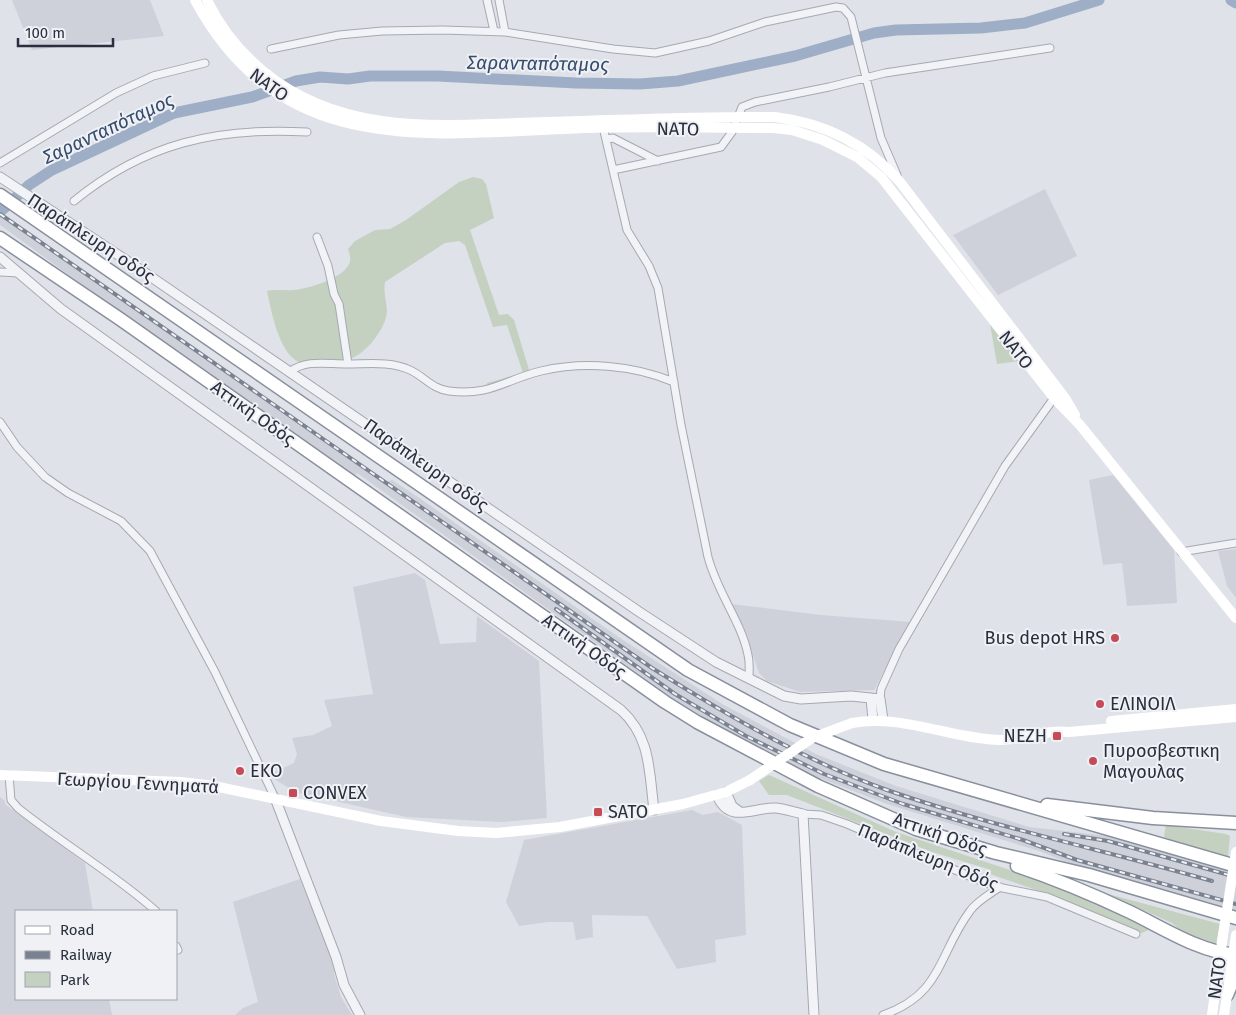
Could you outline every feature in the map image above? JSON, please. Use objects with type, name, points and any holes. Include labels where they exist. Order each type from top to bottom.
[{"type":"highway","name":"Αττική Οδός","points":[[0,195],[688,670],[790,725],[884,764],[1236,866]]},
{"type":"highway","name":"Αττική Οδός","points":[[0,238],[128,325],[657,697],[697,722],[818,786],[916,829],[996,853],[1089,875],[1236,918]]},
{"type":"highway","points":[[970,790],[1094,812],[1236,823]]},
{"type":"highway","points":[[1215,821],[1229,817],[1236,811]]},
{"type":"highway","points":[[996,853],[1011,864],[1104,900],[1195,944],[1230,955]]},
{"type":"highway","points":[[1227,995],[1236,973]]},
{"type":"main road","name":"ΝΑΤΟ","points":[[195,0],[219,38],[251,67],[278,82],[309,106],[362,128],[400,133],[432,134],[603,128],[774,128],[808,134],[839,147],[869,167],[891,189],[1054,398],[1080,425],[1236,618]]},
{"type":"main road","name":"ΝΑΤΟ","points":[[207,0],[251,67]]},
{"type":"main road","name":"ΝΑΤΟ","points":[[309,106],[362,118],[429,125],[738,117],[793,119],[828,130],[862,147],[900,182],[1065,398],[1080,425]]},
{"type":"main road","points":[[1056,731],[1069,726],[1236,709]]},
{"type":"main road","points":[[1056,731],[1070,732],[1236,717]]},
{"type":"main road","name":"Γεωργίου Γεννηματά","points":[[4,775],[181,782],[214,786],[275,798],[381,822],[424,828],[488,832],[560,827],[654,810],[721,794],[750,780],[812,738],[852,723],[878,720],[1001,740],[1056,731]]},
{"type":"main road","name":"ΝΑΤΟ","points":[[1224,1015],[1230,955],[1223,935],[1236,852]]},
{"type":"main road","name":"ΝΑΤΟ","points":[[1212,1015],[1236,936]]},
{"type":"street","points":[[487,0],[494,31]]},
{"type":"street","points":[[499,0],[505,32]]},
{"type":"street","points":[[271,48],[339,35],[382,31],[494,31],[612,49],[656,53],[709,41],[765,22],[836,7],[843,8],[851,17],[881,138],[900,182]]},
{"type":"street","points":[[613,170],[721,147],[734,128],[746,104],[865,79],[885,73],[1050,48]]},
{"type":"street","points":[[0,163],[116,93],[153,76],[205,63]]},
{"type":"street","points":[[603,128],[627,230],[655,277],[713,576],[744,643],[748,656],[749,679]]},
{"type":"street","points":[[74,201],[119,170],[184,141],[244,131],[307,132]]},
{"type":"street","points":[[607,139],[613,138],[658,161]]},
{"type":"street","name":"Παράπλευρη οδός","points":[[0,177],[141,270],[645,616],[716,662],[792,698],[820,699],[851,696],[880,699]]},
{"type":"street","points":[[317,237],[328,266],[334,294],[339,304],[348,364]]},
{"type":"street","points":[[0,257],[61,309],[621,710],[632,720],[643,739],[654,810]]},
{"type":"street","points":[[0,272],[19,274]]},
{"type":"street","points":[[289,372],[295,368],[315,362],[391,364],[411,370],[433,388],[448,391],[486,391],[540,372],[571,367],[629,369],[674,382]]},
{"type":"street","points":[[878,720],[882,689],[899,648],[1005,466],[1054,398]]},
{"type":"street","points":[[0,422],[17,447],[45,477],[68,493],[121,521],[150,551],[215,672],[275,798],[336,957],[344,985],[360,1015]]},
{"type":"street","points":[[1181,552],[1236,543]]},
{"type":"street","points":[[870,698],[878,720]]},
{"type":"street","points":[[4,775],[11,800],[18,808],[92,864],[116,878],[155,910]]},
{"type":"street","points":[[721,794],[740,812],[775,808],[803,814],[814,1015]]},
{"type":"street","name":"Παράπλευρη Οδός","points":[[803,814],[821,815],[847,824],[1000,887],[1047,897],[1136,934]]},
{"type":"street","points":[[884,1015],[906,1006],[932,982],[970,911],[1000,887]]},
{"type":"shaded area","points":[[12,0],[150,0],[164,36],[32,50]]},
{"type":"shaded area","points":[[1045,189],[1077,256],[998,295],[953,235]]},
{"type":"shaded area","points":[[0,212],[387,482],[392,480],[418,497],[620,638],[724,705],[816,754],[896,786],[1029,827],[1109,836],[1236,869],[1236,911],[1077,866],[1039,851],[887,804],[804,772],[721,728],[670,696],[357,473],[355,476],[73,278],[0,225]]},
{"type":"shaded area","points":[[1113,475],[1174,550],[1177,603],[1127,606],[1122,563],[1103,565],[1089,480]]},
{"type":"shaded area","points":[[1236,549],[1236,598],[1227,586],[1218,551]]},
{"type":"shaded area","points":[[415,573],[425,580],[440,644],[476,642],[477,616],[539,661],[547,818],[502,822],[406,817],[295,792],[268,775],[294,763],[297,754],[292,738],[313,735],[332,726],[324,700],[373,694],[353,587]]},
{"type":"shaded area","points":[[731,604],[821,615],[911,622],[874,690],[800,692],[767,681],[759,673],[743,626]]},
{"type":"shaded area","points":[[0,797],[6,805],[85,863],[93,910],[15,910],[15,1000],[109,1000],[112,1015],[0,1015]]},
{"type":"shaded area","points":[[692,810],[703,815],[718,812],[742,825],[746,935],[715,940],[716,962],[677,969],[647,916],[592,915],[593,937],[576,940],[573,922],[548,922],[519,926],[506,902],[524,840]]},
{"type":"shaded area","points":[[300,879],[335,966],[334,974],[341,997],[352,1015],[235,1015],[243,1008],[258,1002],[233,902]]},
{"type":"green space","points":[[473,177],[482,179],[486,184],[494,218],[470,230],[499,315],[508,314],[514,320],[530,373],[486,387],[487,383],[523,373],[507,325],[493,327],[465,245],[459,241],[445,243],[385,282],[386,319],[376,337],[360,353],[344,361],[303,363],[295,360],[288,353],[278,333],[267,291],[300,289],[317,285],[335,277],[348,267],[350,255],[348,249],[355,241],[375,230],[390,229],[406,220],[459,182]]},
{"type":"green space","points":[[990,324],[1019,361],[997,364]]},
{"type":"green space","points":[[769,775],[896,832],[1025,875],[1080,896],[1150,929],[1142,933],[1136,932],[1062,899],[990,874],[991,870],[932,852],[787,795],[769,795],[759,781]]},
{"type":"green space","points":[[1166,825],[1230,836],[1228,857],[1167,841],[1164,836]]},
{"type":"green space","points":[[1108,894],[1220,924],[1216,944],[1184,933],[1172,923]]},
{"type":"waterway","name":"Σαρανταπόταμος","points":[[0,212],[29,185],[52,170],[174,113],[252,97],[296,81],[320,77],[348,79],[370,76],[438,76],[576,83],[640,84],[678,81],[795,56],[874,33],[896,30],[981,28],[1025,23],[1099,0]]},
{"type":"waterway","name":"Σαρανταπόταμος","points":[[1231,0],[1236,3]]},
{"type":"railway","points":[[0,214],[652,668],[766,735],[825,765],[887,790],[1008,827],[1212,881]]},
{"type":"railway","points":[[556,609],[675,694],[746,736],[824,774],[903,804],[1023,840],[1077,860],[1236,904]]},
{"type":"railway","points":[[1064,834],[1108,841],[1236,877]]},
{"type":"place","name":"Bus depot HRS","points":[[1115,638]]},
{"type":"place","name":"ΕΛΙΝΟΙΛ","points":[[1100,704]]},
{"type":"place","name":"ΝΕΖΗ","points":[[1057,736]]},
{"type":"place","name":"Πυροσβεστικη Μαγουλας","points":[[1093,761]]},
{"type":"place","name":"EKO","points":[[240,771]]},
{"type":"place","name":"CONVEX","points":[[293,793]]},
{"type":"place","name":"SATO","points":[[598,812]]}]
